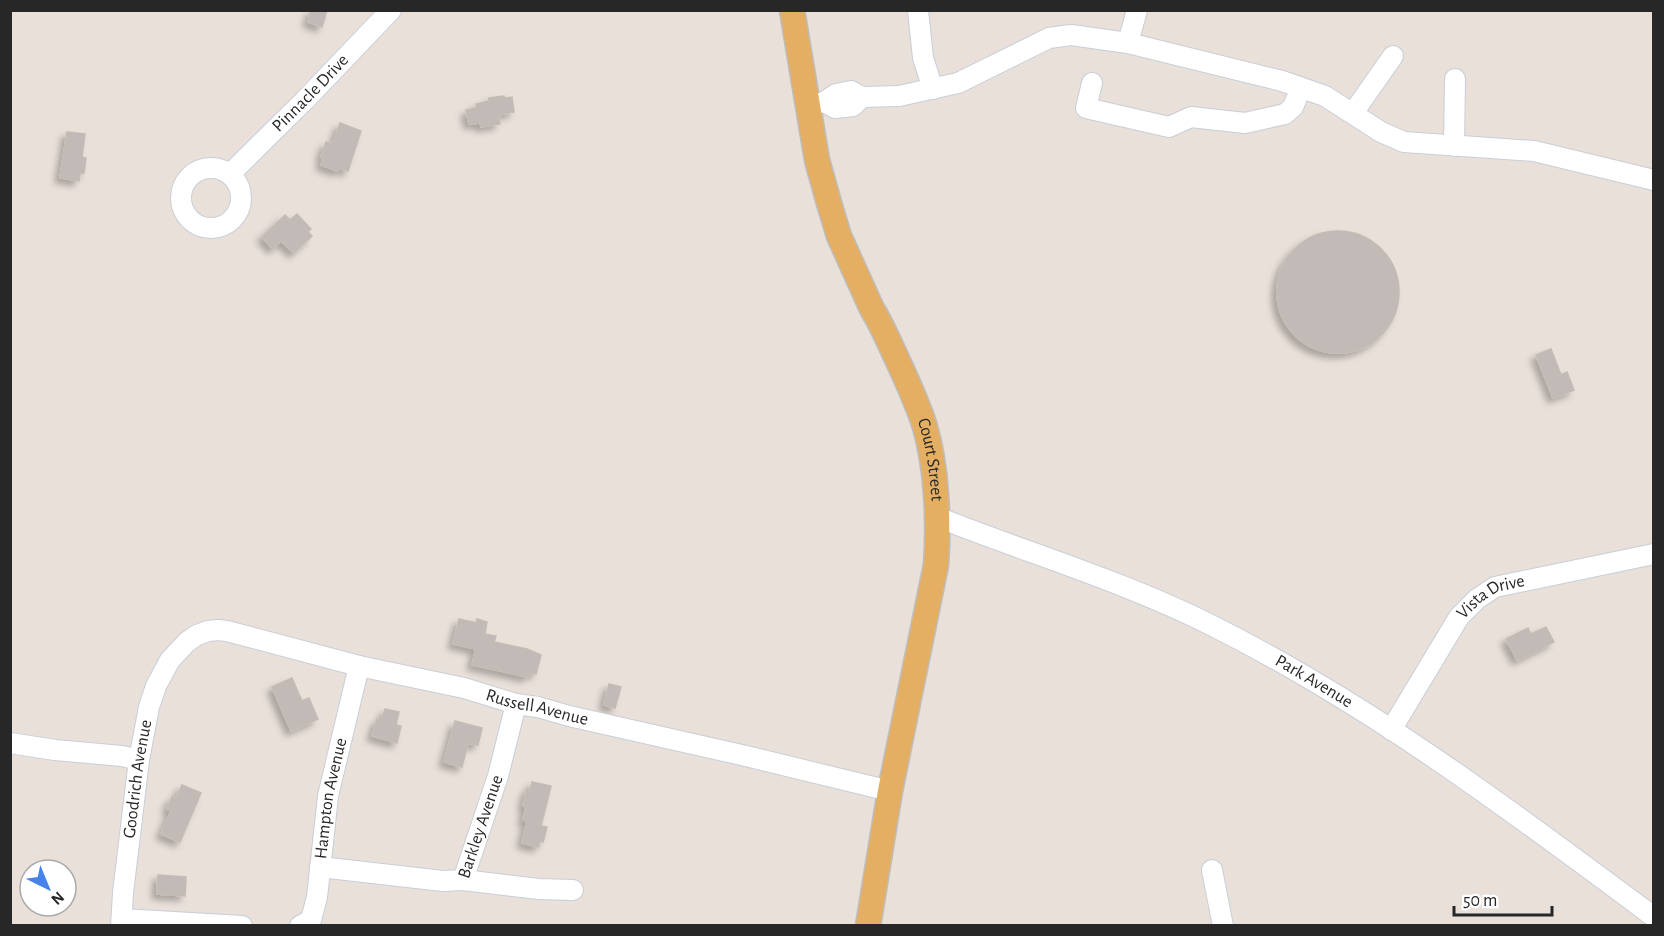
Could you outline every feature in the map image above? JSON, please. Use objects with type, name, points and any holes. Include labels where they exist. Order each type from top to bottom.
[{"type":"main road","name":"Court Street","points":[[792,10],[816,103],[817,160],[839,236],[909,385],[925,427],[934,479],[937,517],[936,565],[890,791],[868,926]]},
{"type":"street","name":"Pinnacle Drive","points":[[230,174],[391,10]]},
{"type":"street","points":[[918,10],[923,58],[933,89]]},
{"type":"street","points":[[1128,43],[1137,10]]},
{"type":"street","points":[[816,103],[836,94],[851,91],[862,98],[899,96],[958,83],[1048,38],[1071,34],[1128,43],[1282,81],[1325,96],[1381,132],[1404,142],[1534,151],[1653,180]]},
{"type":"street","points":[[1353,113],[1393,56]]},
{"type":"street","points":[[1454,146],[1455,79]]},
{"type":"street","points":[[1092,83],[1086,108],[1169,127],[1191,117],[1245,123],[1285,114],[1293,107],[1301,88]]},
{"type":"street","name":"Park Avenue","points":[[937,517],[1145,594],[1211,625],[1336,694],[1485,793],[1653,917]]},
{"type":"street","name":"Vista Drive","points":[[1391,730],[1459,617],[1477,598],[1495,587],[1653,555]]},
{"type":"street","name":"Russell Avenue","points":[[187,642],[197,635],[218,630],[359,666],[464,688],[516,704],[538,707],[890,791]]},
{"type":"street","name":"Goodrich Avenue","points":[[122,922],[123,893],[139,760],[149,707],[156,686],[170,660],[187,642]]},
{"type":"street","name":"Hampton Avenue","points":[[300,926],[311,920],[318,897],[327,796],[359,666]]},
{"type":"street","name":"Barkley Avenue","points":[[320,867],[442,880],[463,880],[498,776],[516,704]]},
{"type":"street","points":[[10,743],[139,760]]},
{"type":"street","points":[[1212,870],[1222,926]]},
{"type":"street","points":[[463,880],[539,889],[573,890]]},
{"type":"street","points":[[122,922],[243,926]]},
{"type":"building","points":[[311,10],[327,10],[322,27],[308,22]]},
{"type":"building","points":[[504,96],[505,98],[512,97],[514,112],[498,115],[500,124],[481,127],[480,123],[469,124],[466,110],[477,108],[476,104],[489,101],[489,98]]},
{"type":"building","points":[[340,123],[361,131],[348,171],[339,168],[338,171],[321,165],[326,142],[333,144]]},
{"type":"building","points":[[67,132],[85,134],[82,157],[86,158],[84,173],[80,173],[79,181],[60,178]]},
{"type":"building","points":[[297,214],[311,229],[308,232],[312,236],[294,253],[281,241],[273,249],[262,237],[285,215],[290,220]]},
{"type":"building","points":[[1338,231],[1361,236],[1372,241],[1381,249],[1389,258],[1394,269],[1399,292],[1394,315],[1389,326],[1381,335],[1372,343],[1361,348],[1338,353],[1315,348],[1304,343],[1295,335],[1287,326],[1282,315],[1277,292],[1282,269],[1287,258],[1295,249],[1304,241],[1315,236]]},
{"type":"building","points":[[1551,349],[1561,375],[1567,372],[1574,390],[1553,398],[1536,355]]},
{"type":"building","points":[[459,619],[476,623],[477,619],[487,622],[485,634],[496,636],[494,642],[527,649],[541,655],[536,674],[529,672],[528,677],[472,665],[476,649],[453,644]]},
{"type":"building","points":[[1546,627],[1554,642],[1517,660],[1506,639],[1528,628],[1531,634]]},
{"type":"building","points":[[292,678],[302,701],[309,698],[318,719],[291,731],[272,687]]},
{"type":"building","points":[[609,684],[621,687],[615,708],[604,705]]},
{"type":"building","points":[[385,709],[399,712],[396,725],[401,726],[397,743],[372,736],[377,719],[381,721]]},
{"type":"building","points":[[455,721],[482,728],[478,745],[468,743],[462,767],[444,762]]},
{"type":"building","points":[[532,782],[551,786],[541,826],[547,827],[543,842],[540,841],[538,847],[522,843],[527,821],[523,820],[526,807],[523,806],[527,789],[530,790]]},
{"type":"building","points":[[182,785],[201,793],[180,842],[161,834],[171,811],[167,809],[172,797],[176,798]]},
{"type":"building","points":[[158,875],[186,877],[185,896],[157,894]]}]
